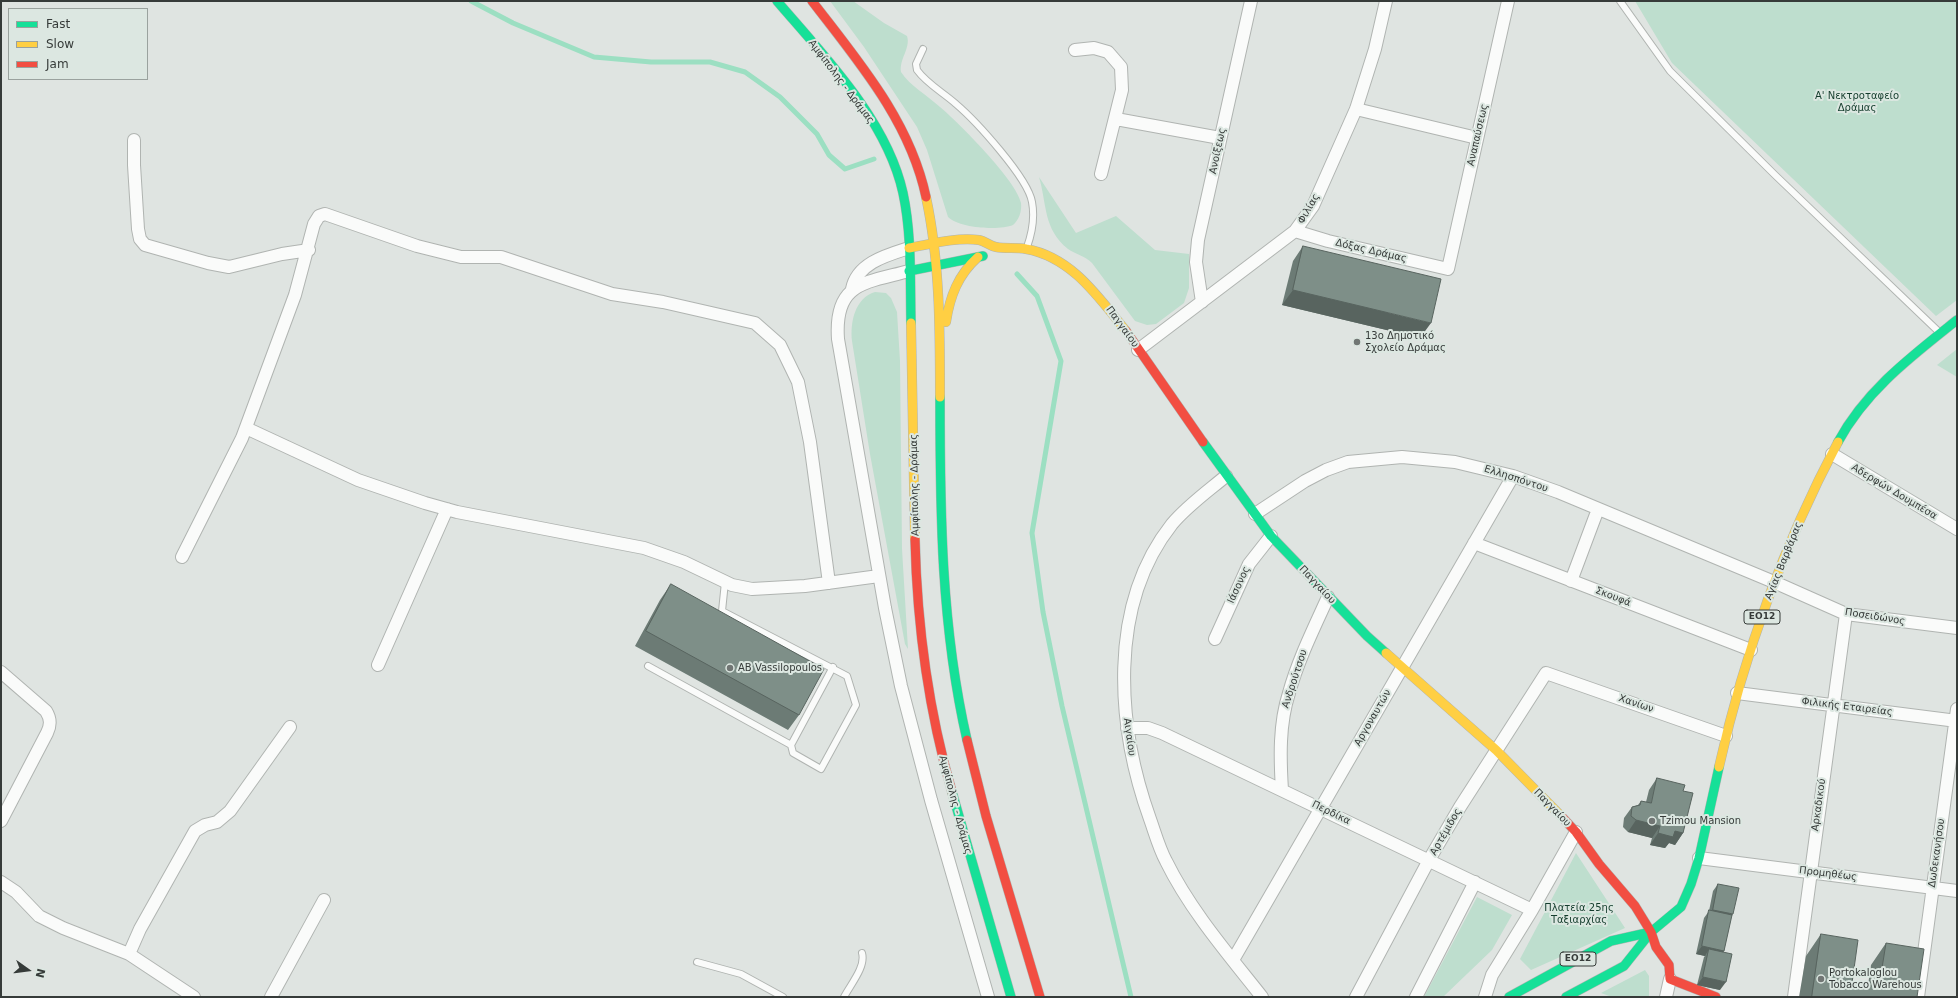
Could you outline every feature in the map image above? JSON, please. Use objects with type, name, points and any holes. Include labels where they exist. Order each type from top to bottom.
[{"type":"main road","name":"Αμφίπολης - Δράμας","points":[[777,1],[863,108],[884,142],[905,202],[909,248],[913,368],[916,586],[924,664],[932,716],[941,753],[1010,997]]},
{"type":"main road","points":[[812,1],[869,79],[904,133],[916,162],[927,200],[936,265],[944,575],[948,632],[969,751],[1040,997]]},
{"type":"main road","points":[[909,248],[934,243],[976,239],[984,241],[995,247],[989,252],[978,257],[909,271]]},
{"type":"main road","name":"Παγγαίου","points":[[995,247],[1027,249],[1054,259],[1079,276],[1095,291],[1226,476],[1271,536],[1328,597],[1403,667],[1496,750],[1576,832],[1599,864],[1635,906],[1651,932]]},
{"type":"main road","points":[[940,426],[948,310],[957,282],[965,269],[978,257]]},
{"type":"main road","name":"ΕΟ12","points":[[1940,333],[1957,320]]},
{"type":"main road","name":"Αγίας Βαρβάρας","points":[[1651,932],[1681,907],[1691,884],[1699,858],[1726,736],[1751,650],[1774,582],[1813,490],[1845,429],[1865,401],[1887,377],[1940,333]]},
{"type":"main road","points":[[1651,932],[1656,947],[1668,965],[1670,979],[1716,997]]},
{"type":"main road","name":"ΕΟ12","points":[[1509,997],[1610,941],[1651,932]]},
{"type":"main road","name":"ΕΟ12","points":[[1566,997],[1624,966],[1651,932]]},
{"type":"street","name":"Ανοίξεως","points":[[1202,302],[1196,252],[1251,1]]},
{"type":"street","name":"Φιλίας","points":[[1138,350],[1295,231],[1313,206],[1356,109],[1375,50],[1386,1]]},
{"type":"street","name":"Αναπαύσεως","points":[[1448,269],[1508,1]]},
{"type":"street","points":[[1075,50],[1094,48],[1108,52],[1121,67],[1122,90],[1116,119],[1101,174]]},
{"type":"street","points":[[1356,109],[1477,138]]},
{"type":"street","points":[[1116,119],[1220,138]]},
{"type":"street","points":[[134,140],[134,165],[138,221],[140,239],[144,245],[208,264],[229,267],[282,254],[308,250]]},
{"type":"street","points":[[182,557],[246,428],[295,295],[314,224],[319,216],[325,214],[417,246],[461,257],[501,257],[612,294],[663,302],[755,324],[780,345],[798,382],[810,442],[829,584]]},
{"type":"street","name":"Δόξας Δράμας","points":[[1295,231],[1328,241],[1448,269]]},
{"type":"street","points":[[909,248],[882,257],[862,269],[855,278],[852,289],[839,311],[838,339],[879,576],[892,642],[916,745],[988,997]]},
{"type":"street","points":[[852,289],[862,284],[909,271]]},
{"type":"street","points":[[246,428],[358,480],[447,510],[644,548],[674,558],[740,588],[756,590],[829,584],[879,576]]},
{"type":"street","name":"Αδερφών Δουμπέσα","points":[[1832,454],[1957,529]]},
{"type":"street","name":"Ελλησπόντου","points":[[1255,514],[1314,476],[1337,466],[1362,460],[1402,457],[1430,459],[1470,465],[1513,476],[1598,509],[1774,582]]},
{"type":"street","name":"Αιγαίου","points":[[1226,476],[1190,506],[1172,525],[1143,574],[1132,610],[1126,650],[1125,696],[1128,728],[1136,776],[1161,851],[1183,889],[1233,960],[1262,997]]},
{"type":"street","name":"Αργοναυτών","points":[[1233,960],[1513,476]]},
{"type":"street","points":[[1571,581],[1598,509]]},
{"type":"street","points":[[378,665],[447,510]]},
{"type":"street","name":"Ιάσονος","points":[[1215,639],[1249,564],[1271,536]]},
{"type":"street","name":"Σκουφά","points":[[1474,543],[1751,650]]},
{"type":"street","name":"Ποσειδώνος","points":[[1774,582],[1846,614],[1957,628]]},
{"type":"street","name":"Ανδρούτσου","points":[[1282,790],[1280,767],[1282,730],[1288,694],[1310,635],[1328,597]]},
{"type":"street","name":"Αρκαδικού","points":[[1794,997],[1809,872],[1846,614]]},
{"type":"street","points":[[1,672],[46,711],[50,718],[50,727],[1,821]]},
{"type":"street","name":"Αρτέμιδος","points":[[1358,996],[1429,860],[1496,750],[1546,673]]},
{"type":"street","name":"Χανίων","points":[[1546,673],[1726,736]]},
{"type":"street","name":"Φιλικής Εταιρείας","points":[[1738,693],[1833,705],[1956,717]]},
{"type":"street","name":"Δωδεκανήσου","points":[[1918,997],[1956,717]]},
{"type":"street","points":[[129,954],[140,929],[195,830],[205,825],[217,822],[230,811],[290,727]]},
{"type":"street","name":"Περδίκα","points":[[1128,728],[1148,728],[1162,733],[1532,910]]},
{"type":"street","points":[[1485,997],[1492,975],[1532,910],[1576,832]]},
{"type":"street","name":"Προμηθέως","points":[[1699,858],[1957,891]]},
{"type":"street","points":[[1,882],[16,892],[39,916],[69,931],[129,954],[194,997]]},
{"type":"street","points":[[1416,997],[1476,882]]},
{"type":"street","points":[[271,997],[324,900]]},
{"type":"street","points":[[1666,997],[1670,979]]},
{"type":"lane","points":[[1620,1],[1670,71],[1775,175],[1940,333]]},
{"type":"lane","points":[[923,49],[916,64],[917,70],[983,130],[1026,186],[1032,203],[1033,216],[1031,236],[1027,249]]},
{"type":"lane","points":[[725,582],[722,611],[833,667],[847,676],[856,705],[821,769],[793,753],[791,745],[833,667]]},
{"type":"lane","points":[[648,666],[791,745]]},
{"type":"lane","points":[[844,997],[862,965],[864,958],[862,953]]},
{"type":"lane","points":[[697,962],[741,974],[783,997]]},
{"type":"green space","points":[[830,1],[853,1],[884,23],[907,36],[908,40],[901,72],[914,86],[960,125],[986,152],[1009,181],[1017,193],[1021,203],[1020,215],[1013,225],[998,228],[970,226],[953,221],[948,217],[927,150],[917,127],[864,47]]},
{"type":"green space","name":"Α' Νεκτροταφείο Δράμας","points":[[1635,1],[1957,1],[1957,300],[1936,316],[1672,63]]},
{"type":"green space","points":[[1039,177],[1076,233],[1116,216],[1155,250],[1189,254],[1189,288],[1184,303],[1156,324],[1147,325],[1135,321],[1092,263],[1068,249],[1054,233],[1047,216]]},
{"type":"green space","points":[[875,292],[886,293],[891,298],[897,312],[900,361],[902,549],[908,649],[905,644],[870,454],[852,341],[853,319],[858,305],[868,295]]},
{"type":"green space","points":[[1957,349],[1957,377],[1937,365]]},
{"type":"green space","name":"Πλατεία 25ης Ταξιαρχίας","points":[[1576,853],[1625,928],[1531,970],[1520,959]]},
{"type":"green space","points":[[1477,897],[1512,915],[1492,950],[1443,997],[1424,997]]},
{"type":"green space","points":[[1645,970],[1649,976],[1649,997],[1612,997],[1601,993]]},
{"type":"building","points":[[1303,246],[1441,279],[1431,323],[1293,290]]},
{"type":"building","name":"AB Vassilopoulos","points":[[671,584],[824,669],[799,715],[646,631]]},
{"type":"building","name":"Tzimou Mansion","points":[[1657,778],[1685,785],[1683,791],[1693,793],[1683,833],[1675,831],[1673,837],[1658,833],[1660,826],[1636,820],[1631,816],[1632,807],[1640,805],[1641,801],[1651,803]]},
{"type":"building","points":[[1718,884],[1739,888],[1733,914],[1713,910]]},
{"type":"building","points":[[1709,910],[1732,915],[1724,951],[1702,946]]},
{"type":"building","points":[[1821,934],[1858,940],[1852,983],[1879,987],[1886,943],[1924,949],[1917,997],[1812,997]]},
{"type":"building","points":[[1709,949],[1732,954],[1726,982],[1703,977]]},
{"type":"waterway","points":[[471,1],[513,23],[594,57],[651,62],[710,62],[745,72],[780,97],[817,134],[829,155],[845,169],[874,159]]},
{"type":"waterway","points":[[1017,274],[1037,296],[1061,361],[1032,533],[1043,612],[1062,706],[1131,997]]},
{"type":"traffic: fast","points":[[777,1],[852,90],[883,140],[895,166],[903,193],[908,225],[911,323]]},
{"type":"traffic: fast","points":[[909,271],[983,256]]},
{"type":"traffic: fast","points":[[1838,442],[1849,423],[1876,390],[1923,347],[1957,320]]},
{"type":"traffic: fast","points":[[940,397],[942,526],[947,612],[958,698],[967,740]]},
{"type":"traffic: fast","points":[[1203,442],[1271,536],[1367,636],[1386,653]]},
{"type":"traffic: fast","points":[[1566,997],[1624,966],[1651,932],[1681,907],[1691,884],[1699,858],[1719,767]]},
{"type":"traffic: fast","points":[[952,792],[1011,997]]},
{"type":"traffic: fast","points":[[1509,997],[1611,941],[1651,932]]},
{"type":"traffic: slow","points":[[926,197],[931,222],[937,271],[940,397]]},
{"type":"traffic: slow","points":[[909,248],[944,241],[970,239],[981,241],[996,247],[1022,248],[1042,253],[1071,270],[1083,281],[1095,293],[1126,331]]},
{"type":"traffic: slow","points":[[946,322],[950,303],[956,286],[965,271],[978,257]]},
{"type":"traffic: slow","points":[[911,323],[915,539]]},
{"type":"traffic: slow","points":[[1719,767],[1729,725],[1753,641],[1768,600],[1800,520],[1838,442]]},
{"type":"traffic: slow","points":[[1386,653],[1496,750],[1561,816]]},
{"type":"traffic: jam","points":[[812,1],[864,69],[895,117],[908,143],[918,169],[926,197]]},
{"type":"traffic: jam","points":[[1126,331],[1203,442]]},
{"type":"traffic: jam","points":[[915,539],[918,603],[925,667],[936,730],[952,792]]},
{"type":"traffic: jam","points":[[967,740],[986,816],[1040,997]]},
{"type":"traffic: jam","points":[[1561,816],[1576,832],[1599,864],[1635,906],[1651,932],[1656,947],[1669,965],[1670,979],[1716,997]]},
{"type":"place","name":"13ο Δημοτικό Σχολείο Δράμας","points":[[1357,342]]},
{"type":"place","name":"AB Vassilopoulos","points":[[730,668]]},
{"type":"place","name":"Tzimou Mansion","points":[[1652,821]]},
{"type":"place","name":"Portokaloglou Tobacco Warehous","points":[[1821,979]]}]
